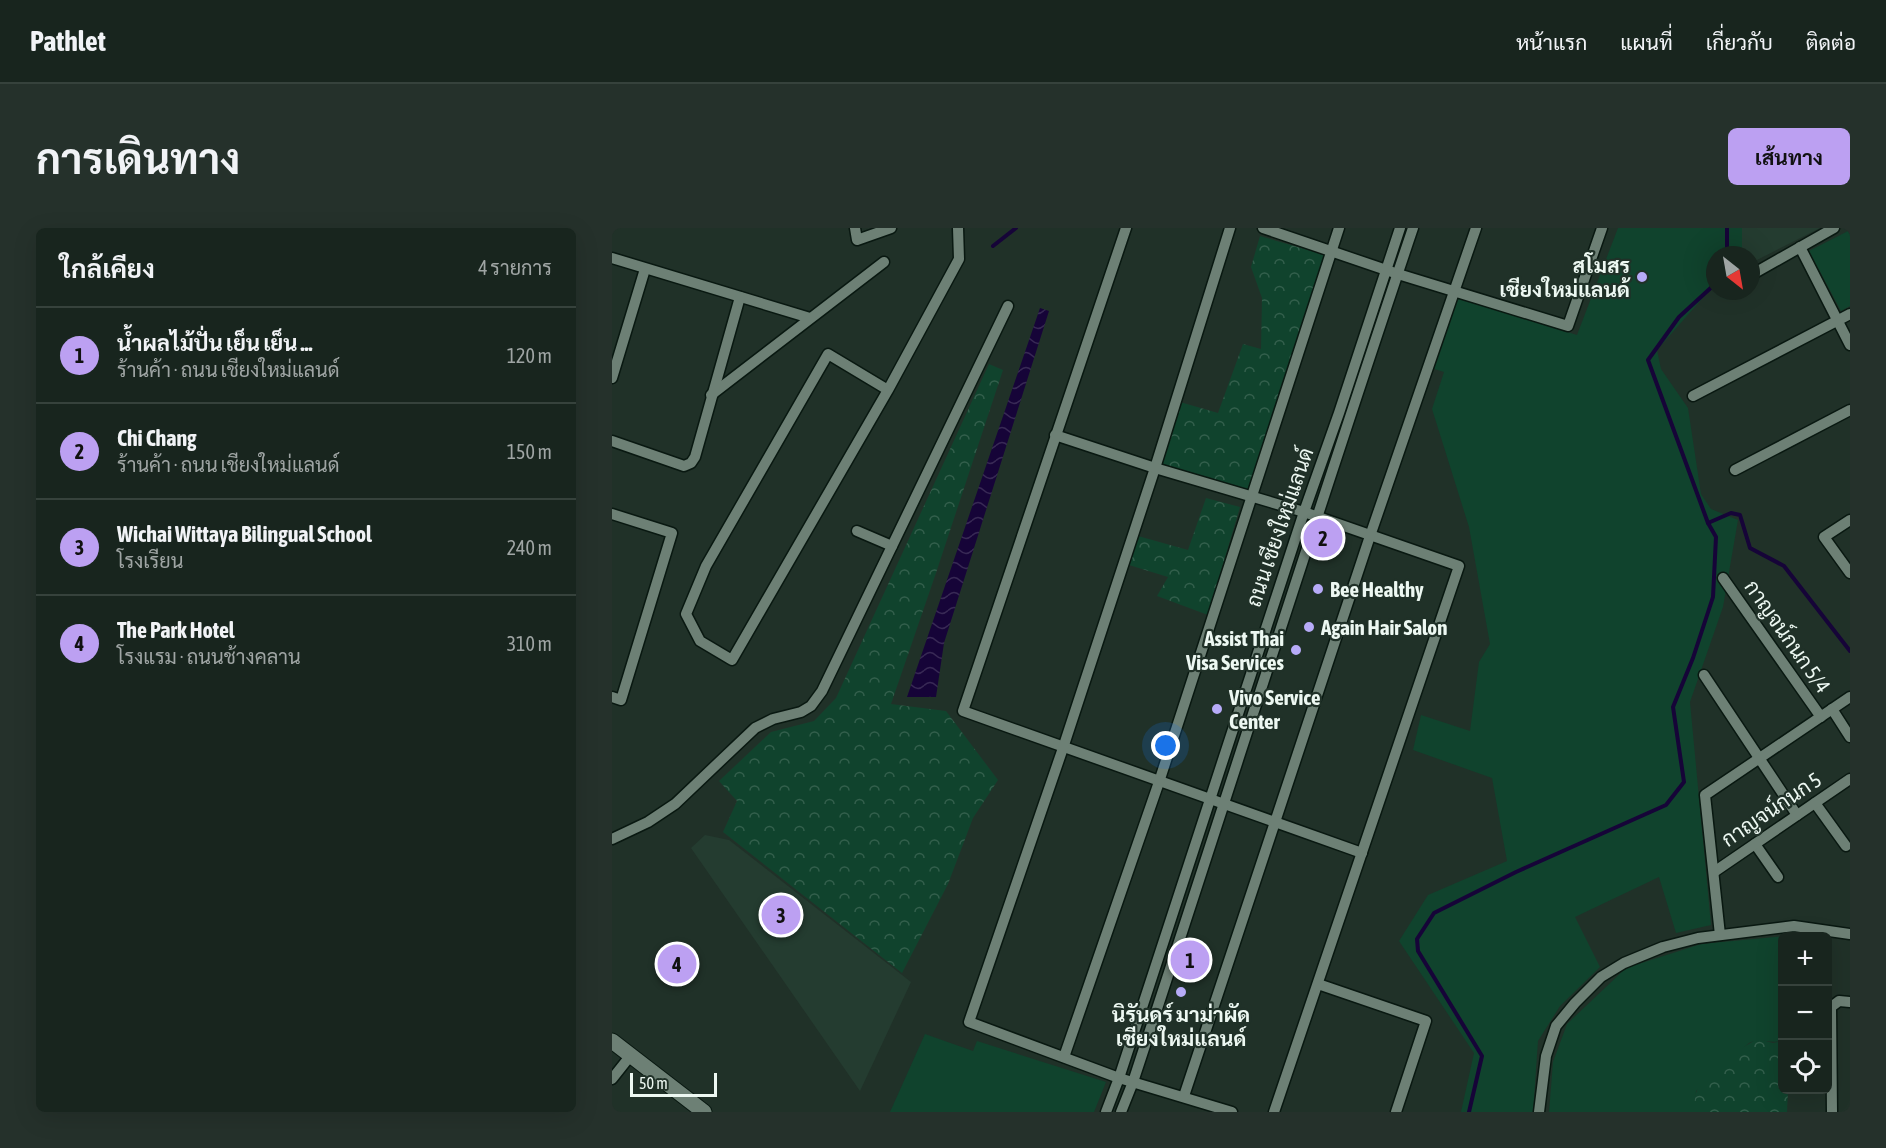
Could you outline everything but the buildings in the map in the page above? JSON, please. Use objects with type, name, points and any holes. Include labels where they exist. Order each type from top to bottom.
[{"type":"street","points":[[856,234],[891,228]]},
{"type":"street","points":[[888,390],[828,354],[706,566],[686,614],[700,640],[732,660],[888,390],[959,259],[958,228]]},
{"type":"street","points":[[1126,228],[963,711],[1362,853]]},
{"type":"street","points":[[1230,228],[1155,468],[1063,748],[969,1022],[1119,1078],[1232,1112]]},
{"type":"street","points":[[1263,228],[1398,274],[1568,326],[1602,228]]},
{"type":"street","points":[[1064,1057],[1159,782],[1340,228]]},
{"type":"street","name":"ถนน เชียงใหม่แลนด์","points":[[1106,1112],[1400,228]]},
{"type":"street","name":"ถนน เชียงใหม่แลนด์","points":[[1121,1112],[1225,805],[1413,228]]},
{"type":"street","points":[[1184,1096],[1370,536],[1476,228]]},
{"type":"street","points":[[1760,270],[1834,228]]},
{"type":"street","points":[[1800,247],[1850,345]]},
{"type":"street","points":[[612,258],[810,318]]},
{"type":"street","points":[[711,395],[884,261]]},
{"type":"street","points":[[612,378],[645,269]]},
{"type":"street","points":[[612,441],[684,466],[691,463],[695,457],[740,297]]},
{"type":"street","points":[[612,838],[648,822],[675,804],[762,723],[801,712],[811,706],[822,691],[1008,306]]},
{"type":"street","points":[[1693,396],[1850,314]]},
{"type":"street","points":[[1735,470],[1850,410]]},
{"type":"street","points":[[1055,435],[1155,468],[1304,512],[1459,566],[1274,1112]]},
{"type":"street","points":[[612,514],[672,533],[621,700],[612,697]]},
{"type":"street","points":[[1850,520],[1824,537],[1850,573]]},
{"type":"street","points":[[857,531],[892,546]]},
{"type":"street","name":"กาญจน์กนก 5/4","points":[[1723,578],[1821,717]]},
{"type":"street","points":[[1704,675],[1797,815]]},
{"type":"street","points":[[1720,935],[1705,795],[1850,697]]},
{"type":"street","points":[[1832,709],[1850,737]]},
{"type":"street","name":"กาญจน์กนก 5","points":[[1714,872],[1850,779]]},
{"type":"street","points":[[1815,803],[1846,846]]},
{"type":"street","points":[[1755,844],[1778,877]]},
{"type":"street","points":[[1539,1112],[1546,1056],[1556,1026],[1594,984],[1624,963],[1663,947],[1720,935],[1794,926],[1850,934]]},
{"type":"street","points":[[1318,984],[1426,1021],[1396,1112]]},
{"type":"street","points":[[1832,1112],[1831,1007],[1839,1001],[1850,1002]]},
{"type":"street","points":[[612,1041],[700,1111]]},
{"type":"street","points":[[612,1079],[631,1055]]},
{"type":"shaded area","points":[[1742,228],[1820,228],[1760,258],[1760,246],[1742,246]]},
{"type":"shaded area","points":[[705,835],[729,840],[911,982],[860,1091],[691,848]]},
{"type":"green space","points":[[1618,228],[1742,228],[1742,246],[1706,246],[1706,294],[1657,350],[1661,369],[1688,408],[1701,494],[1711,509],[1738,520],[1723,607],[1690,702],[1711,925],[1676,933],[1659,877],[1575,917],[1600,967],[1560,1006],[1538,1041],[1533,1112],[1461,1112],[1474,1053],[1399,941],[1428,895],[1507,861],[1492,778],[1413,750],[1421,715],[1470,731],[1479,662],[1490,644],[1469,527],[1432,409],[1444,372],[1431,368],[1455,297],[1577,335]]},
{"type":"green space","points":[[1850,230],[1850,306],[1841,311],[1809,251]]},
{"type":"green space","points":[[1260,236],[1325,255],[1249,491],[1161,466],[1180,402],[1218,413],[1243,344],[1261,349],[1262,298],[1251,267]]},
{"type":"green space","points":[[989,364],[1003,370],[891,704],[946,711],[998,780],[973,818],[948,884],[902,973],[723,832],[737,801],[719,781],[771,732],[814,721],[836,698]]},
{"type":"green space","points":[[1206,498],[1240,507],[1208,615],[1157,596],[1168,577],[1129,565],[1138,536],[1188,550]]},
{"type":"green space","points":[[1778,936],[1778,1041],[1749,1043],[1696,1091],[1695,1112],[1549,1112],[1553,1062],[1567,1024],[1626,968],[1701,944]]},
{"type":"green space","points":[[925,1034],[973,1051],[977,1041],[1106,1082],[1094,1112],[890,1112]]},
{"type":"green space","points":[[1758,1039],[1773,1043],[1778,1042],[1778,1094],[1788,1094],[1787,1112],[1695,1112],[1696,1093],[1699,1086],[1733,1055]]},
{"type":"water","points":[[1040,308],[1049,311],[944,643],[936,697],[907,697]]},
{"type":"waterway","points":[[993,246],[1016,228]]},
{"type":"waterway","points":[[1727,228],[1727,246]]},
{"type":"waterway","points":[[1469,1112],[1482,1056],[1418,951],[1417,939],[1434,913],[1516,872],[1666,805],[1684,782],[1673,707],[1693,658],[1713,597],[1716,537],[1708,523],[1648,360],[1679,317],[1706,292]]},
{"type":"waterway","points":[[1708,523],[1731,513],[1740,515],[1750,548],[1784,566],[1850,651]]},
{"type":"place","name":"สโมสร เชียงใหม่แลนด้","points":[[1642,277]]},
{"type":"place","name":"Chi Chang","points":[[1323,538]]},
{"type":"place","name":"Bee Healthy","points":[[1318,589]]},
{"type":"place","name":"Again Hair Salon","points":[[1309,627]]},
{"type":"place","name":"Assist Thai Visa Services","points":[[1296,650]]},
{"type":"place","name":"Vivo Service Center","points":[[1217,709]]},
{"type":"place","name":"Wichai Wittaya Bilingual School","points":[[781,915]]},
{"type":"place","name":"น้ำผลไม้ปั่น เย็น เย็น ...","points":[[1190,960]]},
{"type":"place","name":"The Park Hotel","points":[[677,964]]},
{"type":"place","name":"นิรันดร์ มาม่าผัด เชียงใหม่แลนด์","points":[[1181,992]]}]
